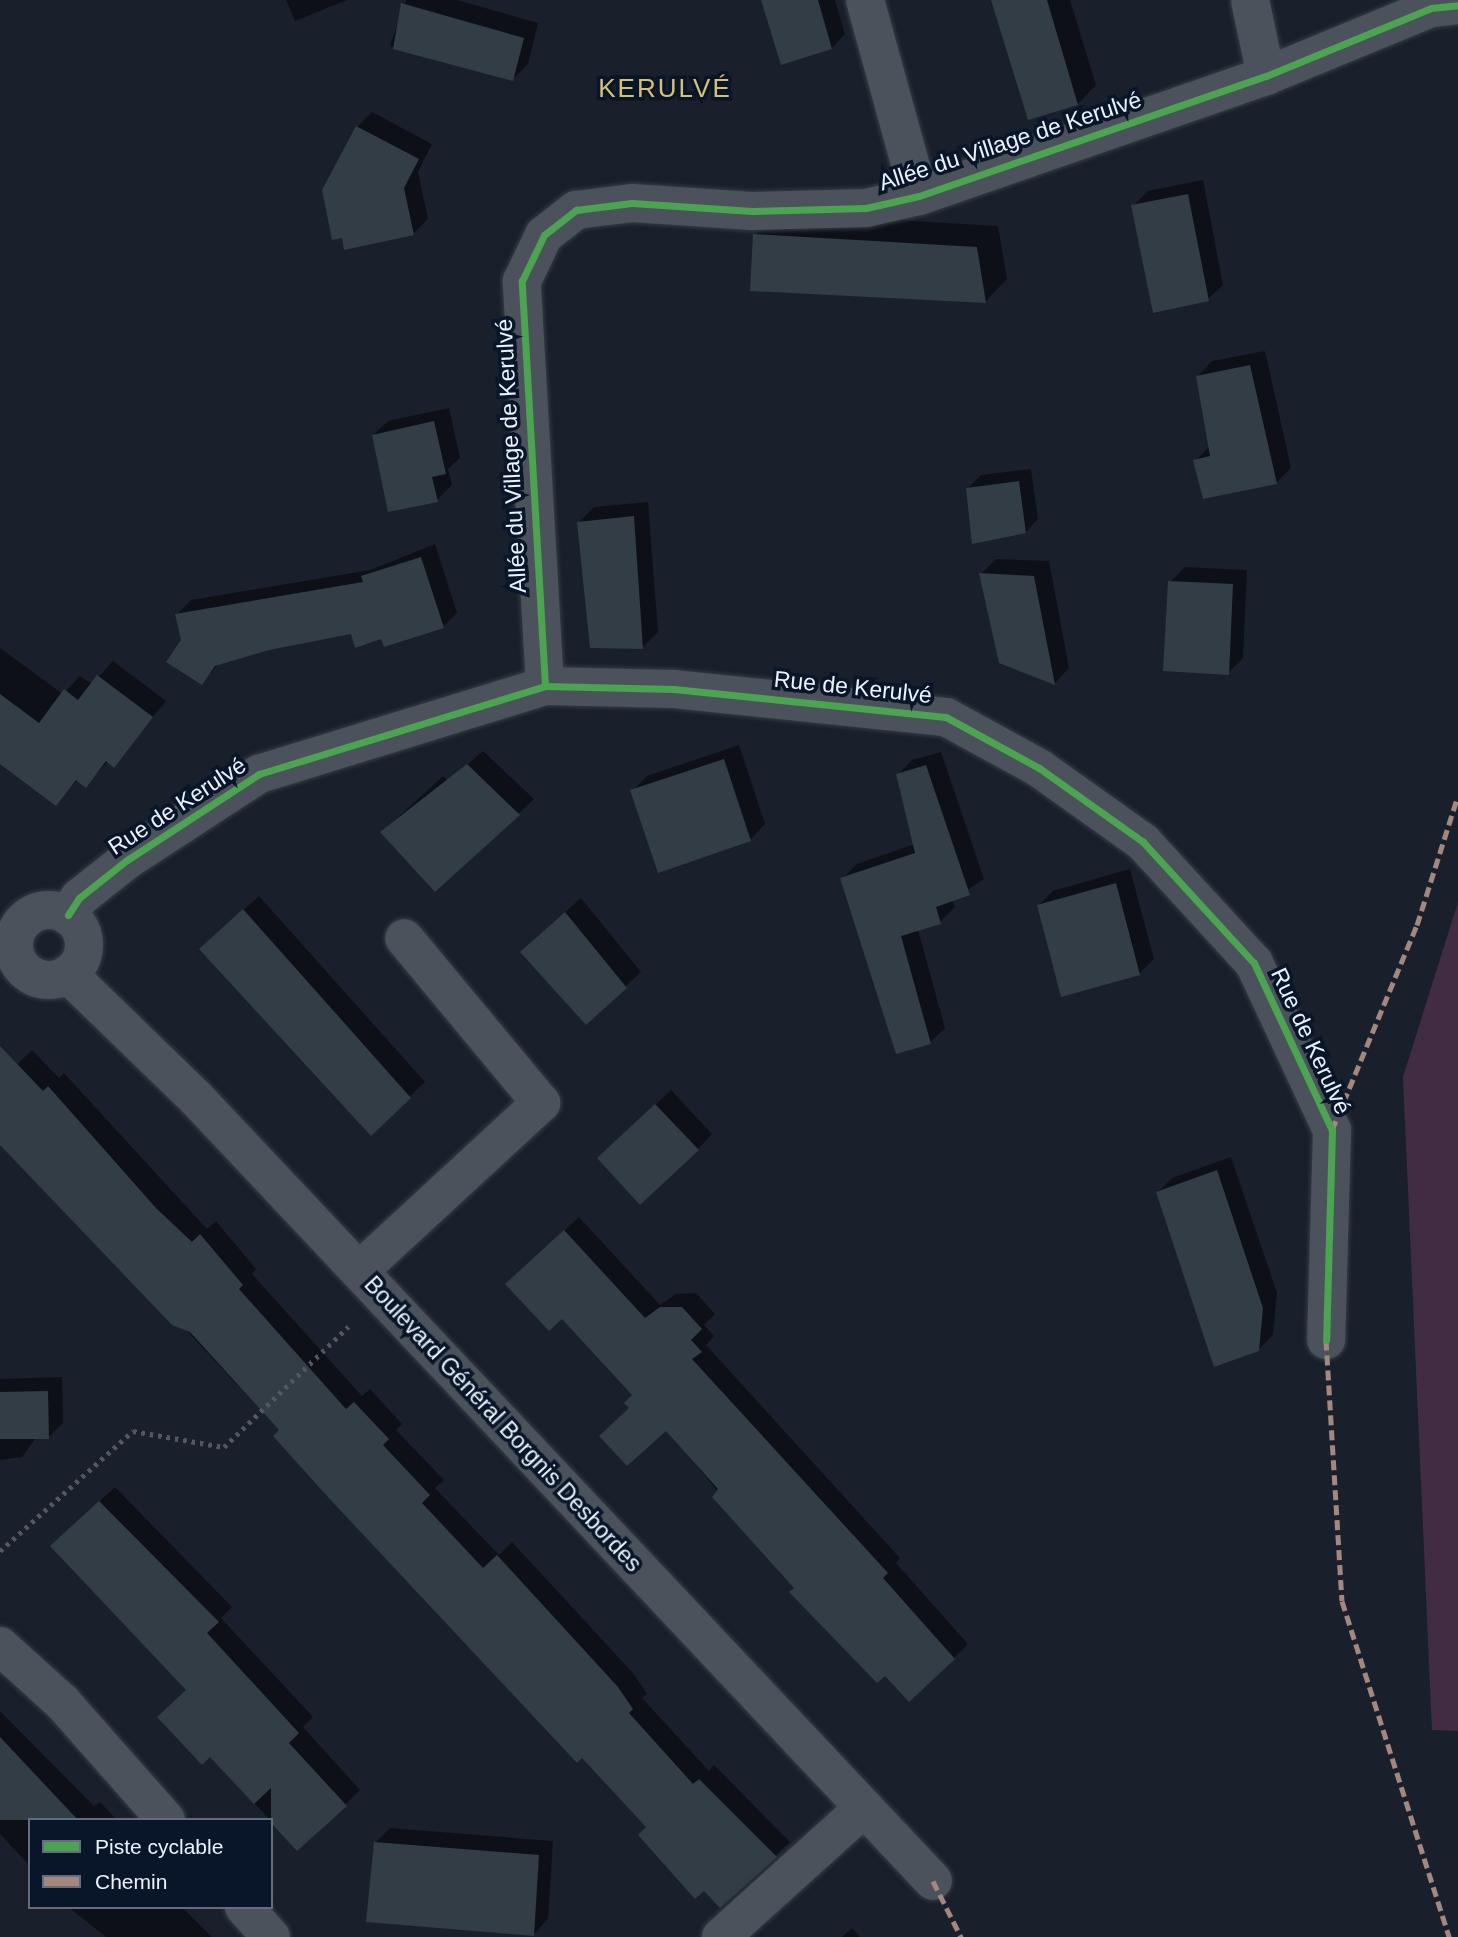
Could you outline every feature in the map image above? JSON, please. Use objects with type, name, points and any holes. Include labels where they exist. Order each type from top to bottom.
[{"type":"street","name":"Allée du Village de Kerulvé","points":[[865,0],[919,195]]},
{"type":"street","points":[[1250,0],[1266,76]]},
{"type":"street","name":"Allée du Village de Kerulvé","points":[[545,686],[521,335],[523,281],[544,235],[576,210],[632,203],[866,208],[919,195],[1266,76],[1439,4]]},
{"type":"street","name":"Rue de Kerulvé","points":[[35,976],[20,965],[14,944],[20,925],[35,912],[79,898],[127,860],[259,774],[545,686],[674,689],[946,717],[1039,768],[1143,842],[1255,964],[1332,1130],[1326,1340]]},
{"type":"street","points":[[35,912],[84,945],[35,976]]},
{"type":"street","points":[[370,1283],[541,1102],[404,938]]},
{"type":"street","name":"Boulevard Général Borgnis Desbordes","points":[[35,976],[370,1283],[933,1881]]},
{"type":"street","points":[[0,1646],[62,1702],[164,1818]]},
{"type":"street","points":[[721,1937],[864,1808]]},
{"type":"street","points":[[246,1909],[271,1937]]},
{"type":"path","points":[[0,1551],[133,1431],[223,1447],[370,1283]]},
{"type":"shaded area","points":[[1458,902],[1458,1731],[1432,1730],[1403,1077]]},
{"type":"building","points":[[761,0],[818,0],[832,49],[781,65]]},
{"type":"building","points":[[991,0],[1047,0],[1078,105],[1028,120]]},
{"type":"building","points":[[401,3],[524,38],[513,81],[393,49]]},
{"type":"building","points":[[356,126],[419,159],[404,188],[414,235],[344,250],[342,238],[332,240],[322,190]]},
{"type":"building","points":[[1188,194],[1209,301],[1153,313],[1131,205]]},
{"type":"building","points":[[753,234],[977,247],[986,303],[750,291]]},
{"type":"building","points":[[1250,365],[1277,484],[1203,499],[1193,460],[1210,456],[1196,376]]},
{"type":"building","points":[[434,421],[446,474],[432,477],[438,502],[388,512],[372,435]]},
{"type":"building","points":[[1019,481],[1026,533],[972,544],[966,488]]},
{"type":"building","points":[[634,516],[643,649],[590,648],[577,522]]},
{"type":"building","points":[[421,557],[444,628],[384,647],[381,639],[355,648],[351,634],[269,650],[215,666],[202,685],[166,662],[181,640],[175,614],[363,582],[361,576]]},
{"type":"building","points":[[979,573],[1034,576],[1055,685],[999,663]]},
{"type":"building","points":[[1168,581],[1233,584],[1229,675],[1163,671]]},
{"type":"building","points":[[97,675],[153,717],[114,768],[106,761],[86,788],[76,780],[56,806],[0,764],[0,694],[39,723],[64,689],[78,700]]},
{"type":"building","points":[[724,759],[751,841],[658,873],[630,790]]},
{"type":"building","points":[[467,764],[520,815],[435,892],[380,832]]},
{"type":"building","points":[[926,765],[970,895],[936,907],[941,924],[901,936],[931,1044],[896,1054],[840,878],[915,853],[896,774]]},
{"type":"building","points":[[1116,883],[1140,975],[1061,997],[1037,905]]},
{"type":"building","points":[[243,909],[411,1098],[371,1136],[199,949]]},
{"type":"building","points":[[565,912],[627,988],[586,1025],[520,952]]},
{"type":"building","points":[[0,1046],[43,1091],[48,1086],[156,1208],[192,1242],[200,1234],[243,1285],[239,1289],[346,1409],[354,1402],[389,1439],[383,1445],[430,1495],[422,1503],[483,1568],[497,1555],[618,1687],[633,1709],[629,1713],[693,1784],[699,1779],[777,1857],[720,1908],[704,1891],[695,1899],[638,1835],[646,1827],[582,1758],[577,1763],[327,1496],[273,1436],[279,1430],[190,1332],[172,1325],[0,1145]]},
{"type":"building","points":[[655,1104],[699,1150],[640,1205],[597,1158]]},
{"type":"building","points":[[1217,1170],[1263,1308],[1259,1351],[1214,1367],[1156,1192]]},
{"type":"building","points":[[564,1230],[645,1318],[660,1307],[682,1307],[702,1329],[691,1340],[702,1352],[692,1359],[888,1573],[883,1578],[955,1659],[909,1702],[885,1676],[877,1683],[789,1592],[794,1588],[712,1497],[718,1489],[666,1431],[627,1466],[599,1436],[629,1408],[624,1403],[632,1395],[562,1319],[549,1331],[505,1284]]},
{"type":"building","points":[[48,1391],[49,1439],[0,1439],[0,1392]]},
{"type":"building","points":[[99,1501],[219,1622],[207,1633],[299,1733],[289,1743],[347,1806],[297,1851],[273,1825],[271,1788],[254,1804],[210,1757],[202,1765],[157,1717],[186,1690],[50,1546]]},
{"type":"building","points":[[0,1737],[76,1818],[0,1820]]},
{"type":"building","points":[[374,1842],[539,1855],[534,1936],[366,1922]]},
{"type":"marked path","points":[[1332,1130],[1417,925],[1458,796]]},
{"type":"marked path","points":[[1326,1340],[1342,1601],[1449,1937]]},
{"type":"marked path","points":[[933,1881],[961,1937]]},
{"type":"cycle path","points":[[545,686],[522,281],[544,235],[576,210],[632,203],[752,211],[866,208],[919,196],[1266,76],[1431,8],[1458,5]]},
{"type":"cycle path","points":[[68,915],[79,898],[127,860],[259,774],[545,686],[674,689],[946,717],[1039,768],[1143,842],[1254,963],[1332,1130],[1326,1340]]},
{"type":"district","name":"KERULVÉ","points":[[665,89]]}]
